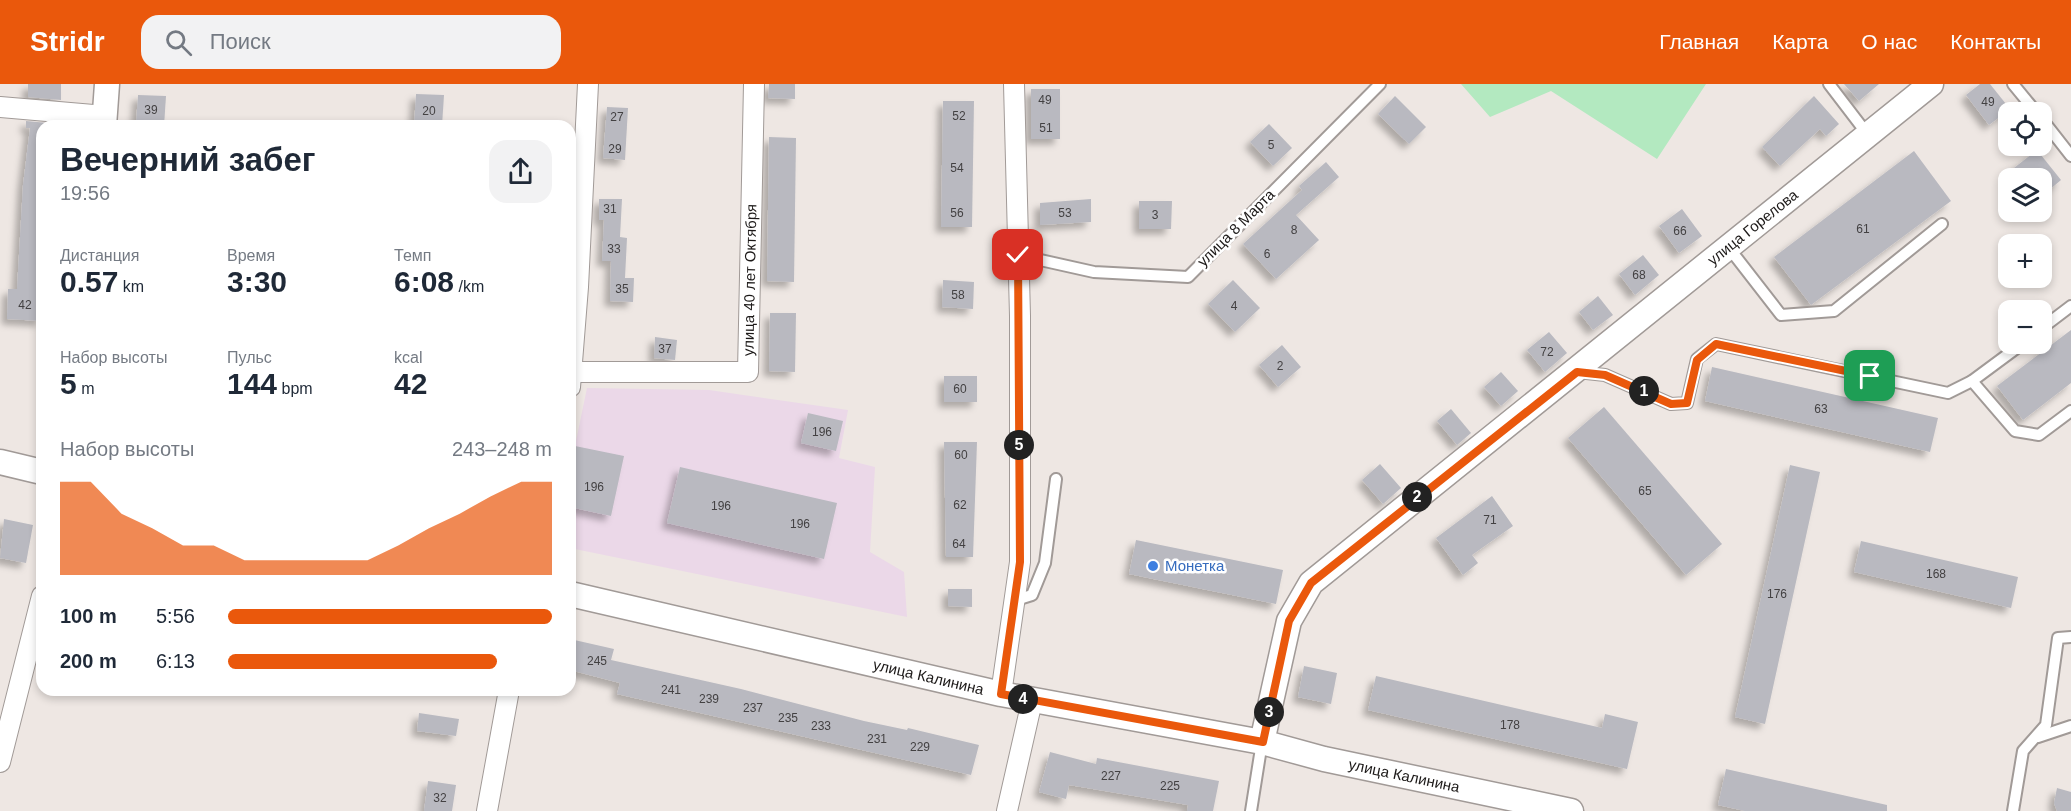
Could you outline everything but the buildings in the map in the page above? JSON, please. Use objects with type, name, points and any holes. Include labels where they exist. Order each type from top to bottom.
[{"type":"street","points":[[104,120],[107,84]]},
{"type":"street","points":[[576,292],[588,84]]},
{"type":"street","name":"улица 40 лет Октября","points":[[576,379],[748,372],[754,84]]},
{"type":"street","points":[[1001,694],[1020,562],[1018,255],[1014,84]]},
{"type":"street","name":"улица Горелова","points":[[1263,742],[1289,621],[1311,583],[1577,372],[1931,84]]},
{"type":"street","points":[[0,107],[97,120]]},
{"type":"street","points":[[0,462],[36,471]]},
{"type":"street","name":"улица Калинина","points":[[576,595],[1032,701],[1263,742],[1324,759],[1571,811]]},
{"type":"street","points":[[0,762],[36,620]]},
{"type":"street","points":[[487,811],[508,696]]},
{"type":"street","points":[[1007,811],[1032,701]]},
{"type":"lane","name":"улица 8 Марта","points":[[1018,255],[1094,272],[1188,276],[1380,84]]},
{"type":"lane","points":[[1829,84],[1868,135]]},
{"type":"lane","points":[[2013,84],[2028,102]]},
{"type":"lane","points":[[2052,132],[2071,156]]},
{"type":"lane","points":[[1729,248],[1781,315],[1834,311],[1942,225]]},
{"type":"lane","points":[[2052,320],[2071,306]]},
{"type":"lane","points":[[1577,372],[1605,375],[1671,404],[1687,403],[1697,360],[1716,344],[1948,393],[1972,381],[2008,354]]},
{"type":"lane","points":[[1972,381],[2015,431],[2039,435],[2071,411]]},
{"type":"lane","points":[[1016,600],[1032,595],[1046,563],[1056,479]]},
{"type":"lane","points":[[2046,725],[2058,638],[2071,637]]},
{"type":"lane","points":[[2013,811],[2023,751],[2046,725],[2071,721]]},
{"type":"lane","points":[[2032,739],[2071,726]]},
{"type":"lane","points":[[1251,811],[1263,742]]},
{"type":"shaded area","points":[[587,388],[709,390],[848,410],[839,458],[875,467],[870,552],[904,572],[907,617],[576,549],[576,441]]},
{"type":"green space","points":[[1461,84],[1706,84],[1657,159],[1551,91],[1490,117]]},
{"type":"place","name":"Монетка","points":[[1153,566]]},
{"type":"route","points":[[1018,255],[1020,562],[1001,694],[1263,742],[1289,621],[1311,583],[1577,372],[1605,375],[1671,404],[1687,403],[1697,360],[1703,352],[1716,344],[1870,376]]}]
